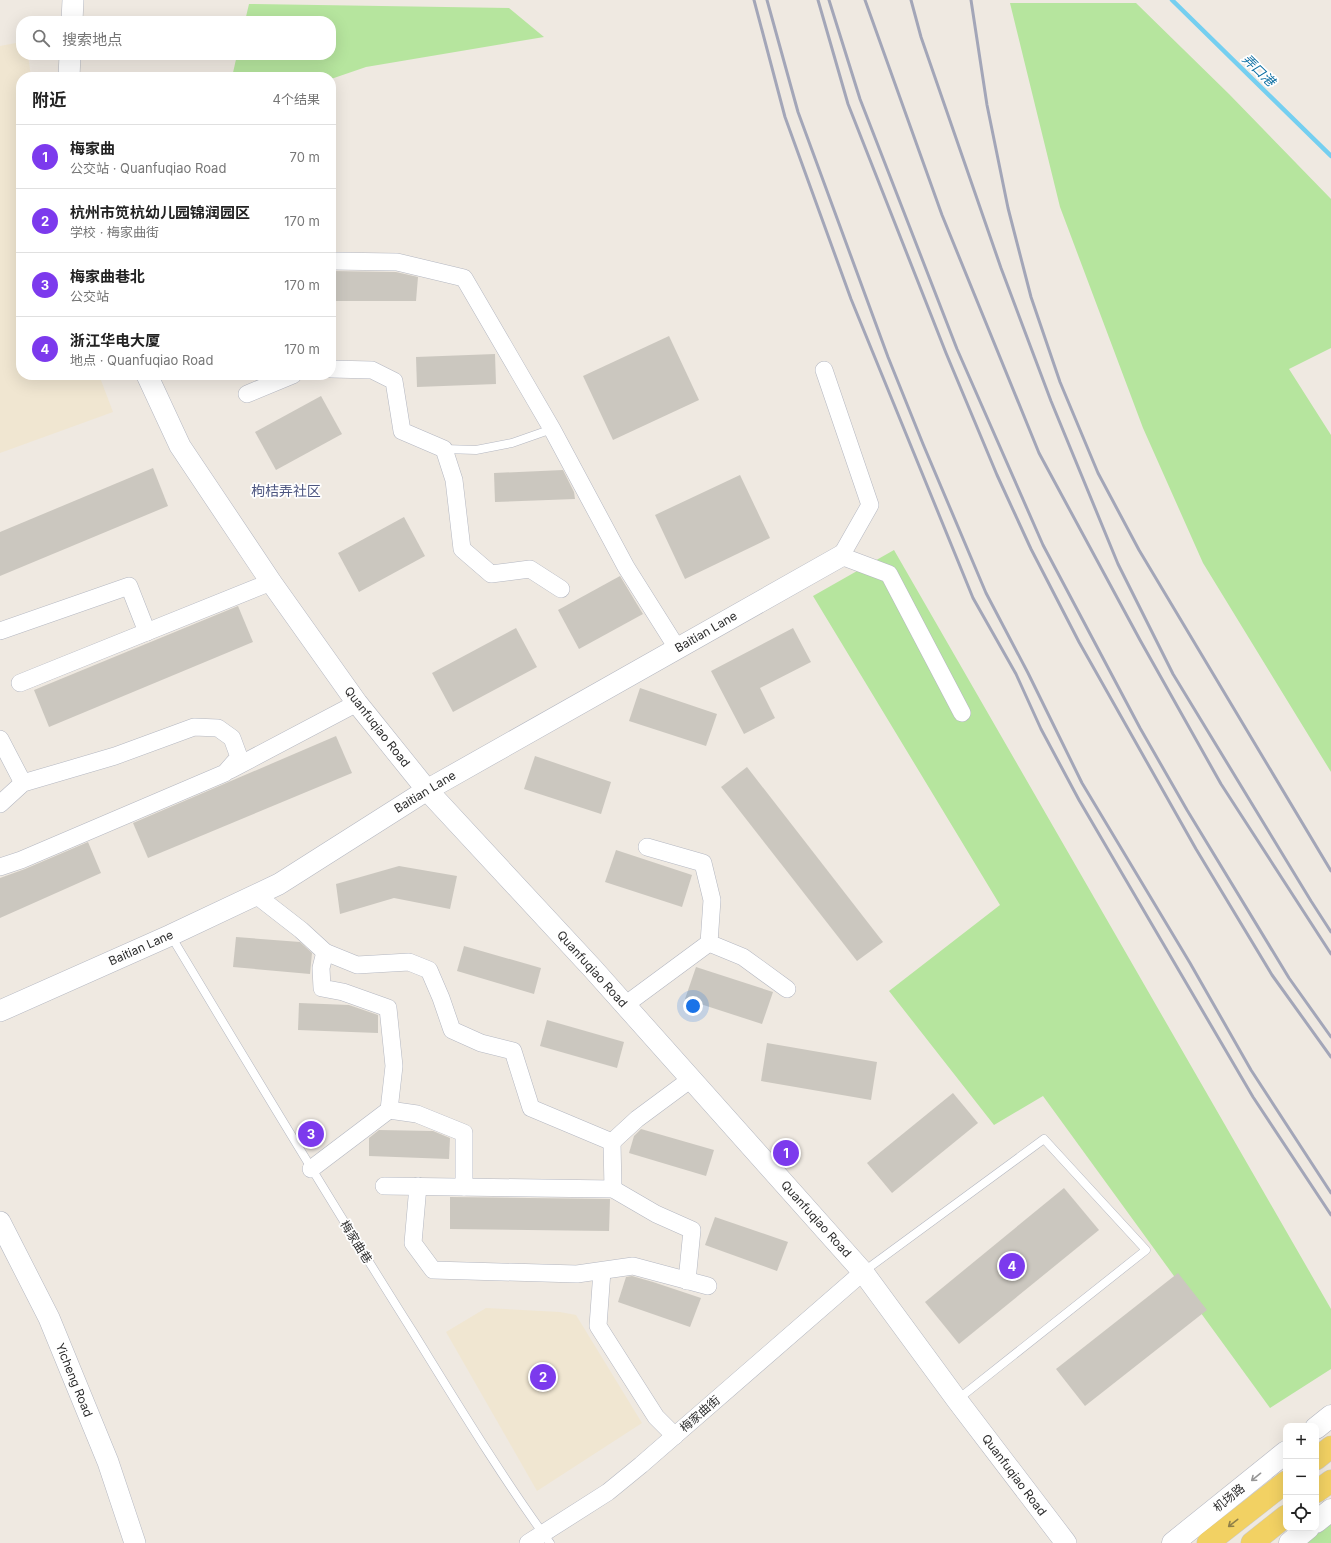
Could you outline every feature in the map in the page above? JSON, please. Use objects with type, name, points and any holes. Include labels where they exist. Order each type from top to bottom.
[{"type":"main road","points":[[1319,1426],[1331,1416]]},
{"type":"main road","points":[[1319,1457],[1331,1447]]},
{"type":"main road","name":"机场路","points":[[1173,1543],[1283,1454]]},
{"type":"main road","points":[[1319,1490],[1331,1481]]},
{"type":"main road","name":"机场路","points":[[1208,1543],[1283,1484]]},
{"type":"main road","points":[[1319,1520],[1331,1510]]},
{"type":"main road","points":[[1252,1543],[1283,1518]]},
{"type":"main road","points":[[1290,1543],[1304,1531]]},
{"type":"street","points":[[72,16],[73,0]]},
{"type":"street","points":[[69,72],[70,60]]},
{"type":"street","points":[[336,261],[397,262],[464,278],[552,429],[626,567],[677,648]]},
{"type":"street","points":[[336,369],[372,370],[394,381],[402,431],[444,448],[454,480],[462,549],[491,574],[530,569],[561,589]]},
{"type":"street","points":[[824,370],[870,505],[841,556],[888,574],[962,713]]},
{"type":"street","name":"Quanfuqiao Road","points":[[149,380],[180,446],[271,582],[357,703],[427,790],[625,1005],[863,1272],[957,1400],[1066,1543]]},
{"type":"street","points":[[247,394],[281,380]]},
{"type":"street","name":"Baitian Lane","points":[[0,1011],[171,935],[279,884],[427,790],[841,556]]},
{"type":"street","points":[[20,683],[271,582]]},
{"type":"street","points":[[0,631],[129,586],[147,632]]},
{"type":"street","points":[[0,867],[21,860],[225,773],[357,703]]},
{"type":"street","points":[[0,804],[23,783],[115,756],[194,727],[218,728],[232,738],[239,757],[225,773]]},
{"type":"street","points":[[0,739],[23,783]]},
{"type":"street","points":[[625,1005],[709,943],[712,900],[703,864],[647,847]]},
{"type":"street","points":[[256,895],[301,930],[324,952],[357,965],[409,962],[429,970],[452,1030],[482,1043],[513,1051],[530,1108],[612,1142]]},
{"type":"street","points":[[709,943],[743,957],[787,989]]},
{"type":"street","points":[[324,952],[321,968],[322,988],[342,992],[388,1008],[394,1066],[389,1110]]},
{"type":"street","points":[[613,1189],[612,1142],[637,1119],[691,1079]]},
{"type":"street","points":[[311,1169],[389,1110],[417,1114],[464,1133],[464,1187]]},
{"type":"street","points":[[384,1186],[613,1189],[656,1214],[692,1230],[688,1280]]},
{"type":"street","points":[[418,1186],[414,1243],[433,1270],[577,1274],[633,1266],[708,1286]]},
{"type":"street","name":"Yicheng Road","points":[[0,1222],[49,1318],[108,1462],[135,1543]]},
{"type":"street","points":[[602,1270],[598,1326],[656,1417],[674,1436]]},
{"type":"street","name":"梅家曲街","points":[[528,1543],[547,1538],[608,1492],[863,1272]]},
{"type":"lane","points":[[444,448],[476,450],[512,443],[552,429]]},
{"type":"lane","name":"梅家曲巷","points":[[171,935],[311,1169],[458,1404],[529,1515],[547,1538]]},
{"type":"lane","points":[[863,1272],[1044,1139],[1146,1250],[957,1400]]},
{"type":"shaded area","points":[[16,43],[16,60],[29,60],[30,72],[16,72],[16,380],[101,380],[113,412],[0,453],[0,46]]},
{"type":"shaded area","points":[[486,1308],[560,1312],[576,1315],[642,1423],[537,1491],[446,1332]]},
{"type":"green space","points":[[1010,3],[1136,3],[1229,94],[1331,199],[1331,348],[1289,369],[1331,435],[1331,772],[1203,563],[1143,428],[1060,207]]},
{"type":"green space","points":[[249,4],[509,8],[544,37],[366,67],[336,77],[336,72],[233,72],[236,60],[336,60],[336,16],[246,16]]},
{"type":"green space","points":[[894,550],[1331,1309],[1331,1369],[1270,1408],[1043,1096],[994,1125],[889,991],[1000,905],[813,596]]},
{"type":"green space","points":[[1331,1517],[1331,1543],[1295,1543],[1312,1531],[1319,1531],[1319,1526]]},
{"type":"building","points":[[336,271],[396,272],[418,277],[416,301],[336,301]]},
{"type":"building","points":[[669,336],[699,400],[613,440],[583,376]]},
{"type":"building","points":[[495,354],[496,384],[417,387],[416,357]]},
{"type":"building","points":[[321,396],[342,434],[276,470],[255,432]]},
{"type":"building","points":[[153,468],[168,506],[0,576],[0,532]]},
{"type":"building","points":[[563,470],[574,492],[575,499],[495,502],[494,473]]},
{"type":"building","points":[[740,475],[770,538],[685,579],[655,515]]},
{"type":"building","points":[[404,517],[425,556],[359,592],[338,553]]},
{"type":"building","points":[[620,576],[643,614],[579,649],[558,610]]},
{"type":"building","points":[[238,606],[253,642],[49,727],[34,690]]},
{"type":"building","points":[[516,628],[537,667],[453,712],[432,673]]},
{"type":"building","points":[[793,628],[811,662],[760,688],[775,718],[744,734],[711,671]]},
{"type":"building","points":[[640,688],[717,714],[706,746],[629,721]]},
{"type":"building","points":[[336,736],[352,773],[148,858],[133,823]]},
{"type":"building","points":[[535,756],[611,782],[601,814],[524,789]]},
{"type":"building","points":[[747,767],[883,942],[857,961],[721,787]]},
{"type":"building","points":[[88,842],[101,873],[0,918],[0,878]]},
{"type":"building","points":[[616,850],[692,875],[682,907],[605,882]]},
{"type":"building","points":[[399,866],[457,876],[450,909],[394,898],[340,914],[336,884]]},
{"type":"building","points":[[236,937],[300,942],[312,953],[310,974],[233,967]]},
{"type":"building","points":[[464,946],[541,968],[534,994],[457,971]]},
{"type":"building","points":[[696,967],[773,992],[762,1024],[685,999]]},
{"type":"building","points":[[299,1003],[349,1005],[378,1015],[378,1033],[298,1030]]},
{"type":"building","points":[[547,1020],[624,1042],[617,1068],[540,1046]]},
{"type":"building","points":[[767,1043],[877,1062],[871,1100],[761,1081]]},
{"type":"building","points":[[953,1093],[978,1123],[892,1193],[867,1163]]},
{"type":"building","points":[[641,1129],[714,1150],[706,1176],[629,1153],[634,1136]]},
{"type":"building","points":[[379,1130],[433,1131],[450,1138],[449,1159],[369,1156],[369,1138]]},
{"type":"building","points":[[1064,1188],[1099,1230],[959,1344],[925,1302]]},
{"type":"building","points":[[450,1197],[610,1199],[609,1231],[450,1229]]},
{"type":"building","points":[[715,1217],[788,1242],[777,1271],[705,1245]]},
{"type":"building","points":[[1178,1273],[1207,1310],[1085,1406],[1056,1369]]},
{"type":"building","points":[[632,1276],[701,1298],[690,1327],[618,1302],[626,1277]]},
{"type":"waterway","name":"弄口港","points":[[1172,0],[1331,156]]},
{"type":"railway","points":[[754,0],[785,117],[851,299],[973,598],[1016,674],[1041,729],[1079,800],[1253,1097],[1331,1215]]},
{"type":"railway","points":[[767,0],[798,112],[888,357],[986,593],[1028,673],[1082,783],[1190,963],[1251,1070],[1331,1193]]},
{"type":"railway","points":[[818,0],[848,104],[946,353],[997,475],[1031,549],[1079,642],[1196,849],[1272,975],[1331,1057]]},
{"type":"railway","points":[[829,0],[860,99],[957,349],[1043,545],[1140,728],[1187,810],[1289,978],[1331,1037]]},
{"type":"railway","points":[[865,0],[942,215],[1039,453],[1140,640],[1221,784],[1331,954]]},
{"type":"railway","points":[[911,0],[921,37],[1001,268],[1051,401],[1118,564],[1173,674],[1331,932]]},
{"type":"railway","points":[[971,0],[987,105],[1008,208],[1031,297],[1060,382],[1098,473],[1139,550],[1331,871]]},
{"type":"place","name":"梅家曲巷北","points":[[311,1134]]},
{"type":"place","name":"梅家曲","points":[[786,1153]]},
{"type":"place","name":"浙江华电大厦","points":[[1012,1266]]},
{"type":"place","name":"杭州市笕杭幼儿园锦润园区","points":[[543,1377]]},
{"type":"district","name":"枸桔弄社区","points":[[286,491]]}]
